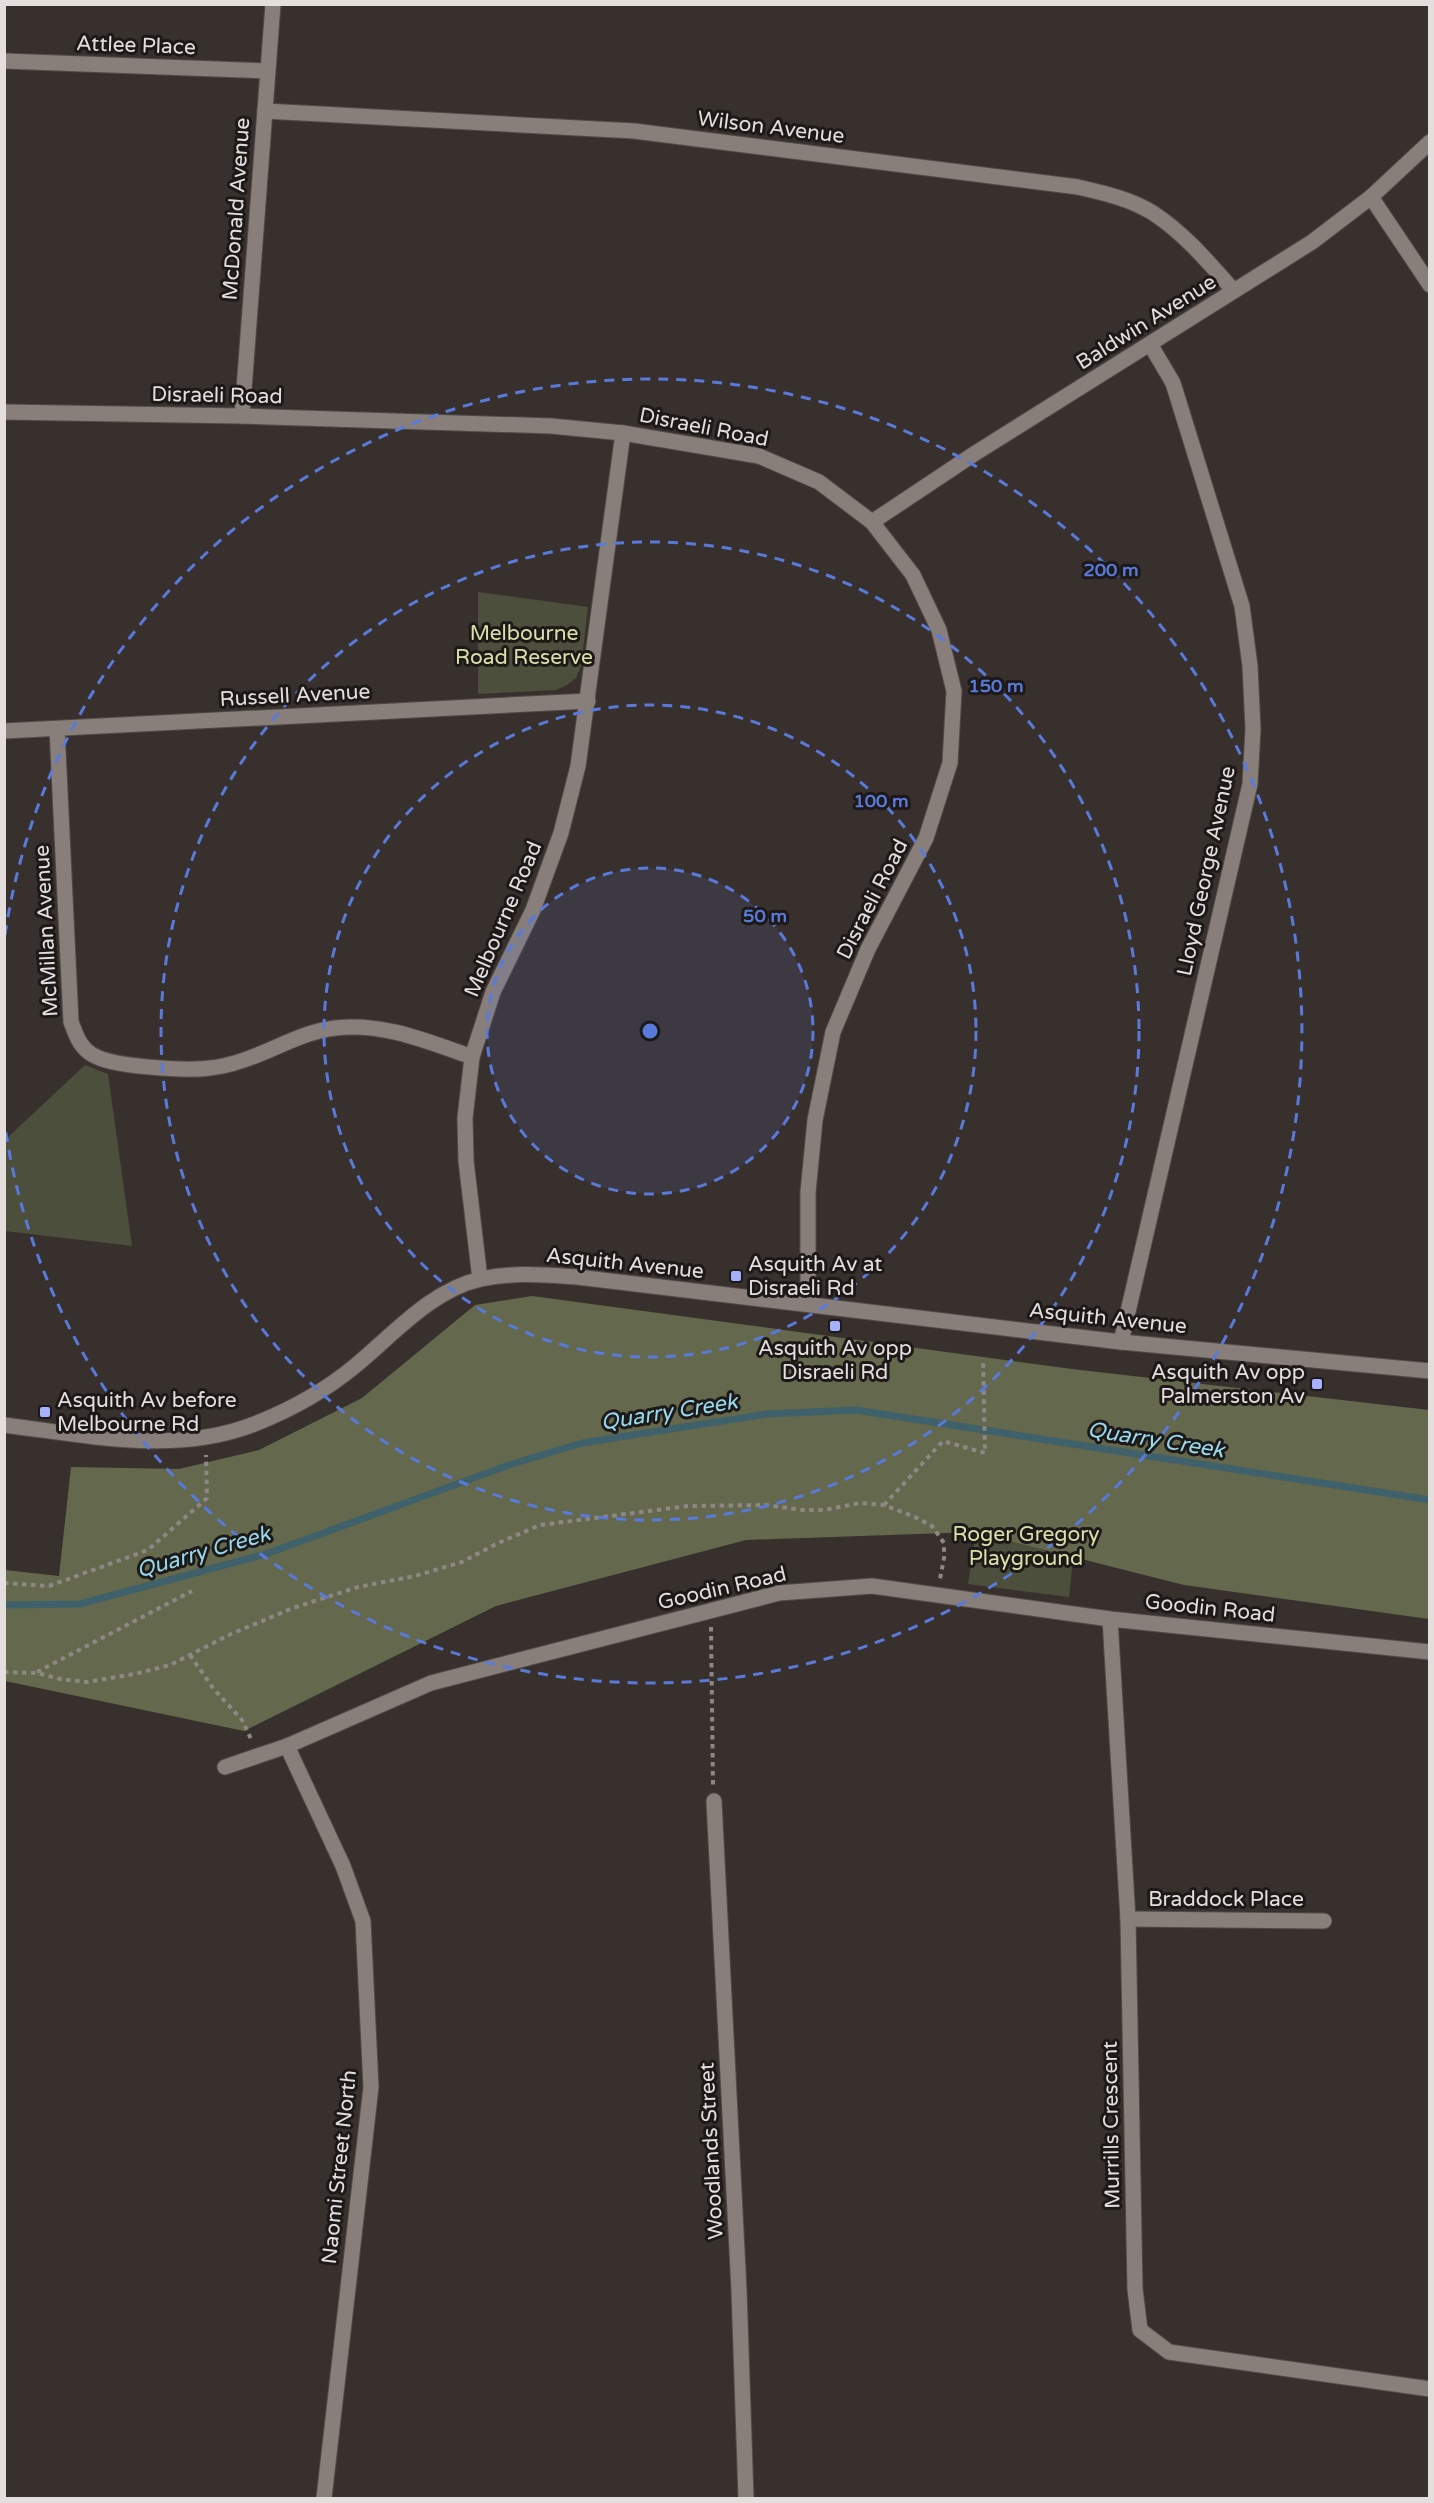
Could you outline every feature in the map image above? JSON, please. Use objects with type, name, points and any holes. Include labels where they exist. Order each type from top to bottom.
[{"type":"street","name":"McDonald Avenue","points":[[242,416],[273,4]]},
{"type":"street","name":"Attlee Place","points":[[4,61],[267,71]]},
{"type":"street","name":"Wilson Avenue","points":[[265,111],[634,130],[1078,187],[1119,197],[1152,212],[1186,238],[1234,291]]},
{"type":"street","name":"Baldwin Avenue","points":[[872,522],[974,454],[1312,242],[1371,197],[1430,142]]},
{"type":"street","points":[[1371,197],[1430,285]]},
{"type":"street","name":"Lloyd George Avenue","points":[[1121,1342],[1250,784],[1253,729],[1250,666],[1242,606],[1173,382],[1150,344]]},
{"type":"street","name":"Disraeli Road","points":[[4,412],[242,416],[551,426],[623,433],[759,456],[819,482],[872,522],[913,575],[939,630],[954,691],[950,763],[926,838],[868,949],[833,1032],[815,1120],[808,1192],[808,1303]]},
{"type":"street","name":"Melbourne Road","points":[[480,1279],[466,1161],[465,1118],[472,1057],[493,992],[533,910],[561,833],[578,766],[623,433]]},
{"type":"street","name":"Russell Avenue","points":[[4,732],[588,701]]},
{"type":"street","name":"McMillan Avenue","points":[[57,729],[71,1022],[79,1042],[92,1055],[109,1062],[127,1065],[210,1068],[243,1061],[301,1035],[336,1028],[371,1028],[399,1032],[472,1057]]},
{"type":"street","name":"Asquith Avenue","points":[[4,1425],[141,1442],[183,1440],[222,1434],[255,1424],[294,1407],[331,1384],[430,1304],[461,1286],[480,1279],[510,1275],[577,1277],[1121,1342],[1430,1371]]},
{"type":"street","name":"Goodin Road","points":[[225,1767],[287,1746],[431,1683],[779,1593],[872,1586],[1110,1619],[1430,1652]]},
{"type":"street","name":"Murrills Crescent","points":[[1110,1619],[1128,1919],[1135,2289],[1140,2330],[1169,2352],[1430,2389]]},
{"type":"street","name":"Naomi Street North","points":[[287,1746],[343,1866],[363,1921],[372,2087],[324,2499]]},
{"type":"street","name":"Woodlands Street","points":[[714,1801],[739,2290],[746,2499]]},
{"type":"street","name":"Braddock Place","points":[[1128,1919],[1324,1921]]},
{"type":"path","points":[[884,1505],[943,1441],[985,1453],[983,1359]]},
{"type":"path","points":[[4,1583],[49,1586],[148,1550],[207,1497],[207,1462]]},
{"type":"path","points":[[4,1672],[37,1673],[60,1679],[87,1682],[115,1679],[170,1665],[293,1608],[358,1587],[415,1576],[462,1562],[540,1525],[688,1506],[766,1505],[813,1510],[860,1503],[884,1505],[915,1516],[932,1526],[944,1543],[944,1558],[937,1595]]},
{"type":"path","points":[[37,1673],[192,1591]]},
{"type":"path","points":[[710,1611],[713,1664],[714,1801]]},
{"type":"path","points":[[190,1655],[213,1688],[242,1720]]},
{"type":"green space","name":"Melbourne Road Reserve","points":[[478,592],[588,607],[581,666],[576,678],[556,690],[478,694]]},
{"type":"green space","points":[[85,1065],[108,1074],[132,1246],[5,1231],[5,1140]]},
{"type":"green space","points":[[532,1296],[1072,1369],[1429,1410],[1429,1619],[1184,1585],[974,1532],[746,1540],[496,1606],[244,1731],[5,1681],[5,1570],[59,1576],[71,1467],[179,1469],[259,1450],[362,1398],[475,1305]]},
{"type":"green space","name":"Roger Gregory Playground","points":[[982,1496],[1079,1504],[1069,1597],[968,1584]]},
{"type":"waterway","name":"Quarry Creek","points":[[4,1605],[80,1604],[266,1554],[509,1465],[582,1443],[767,1414],[856,1410],[1430,1500]]},
{"type":"place","name":"Asquith Av at Disraeli Rd","points":[[736,1276]]},
{"type":"place","name":"Asquith Av opp Disraeli Rd","points":[[835,1326]]},
{"type":"place","name":"Asquith Av opp Palmerston Av","points":[[1317,1384]]},
{"type":"place","name":"Asquith Av before Melbourne Rd","points":[[45,1412]]}]
